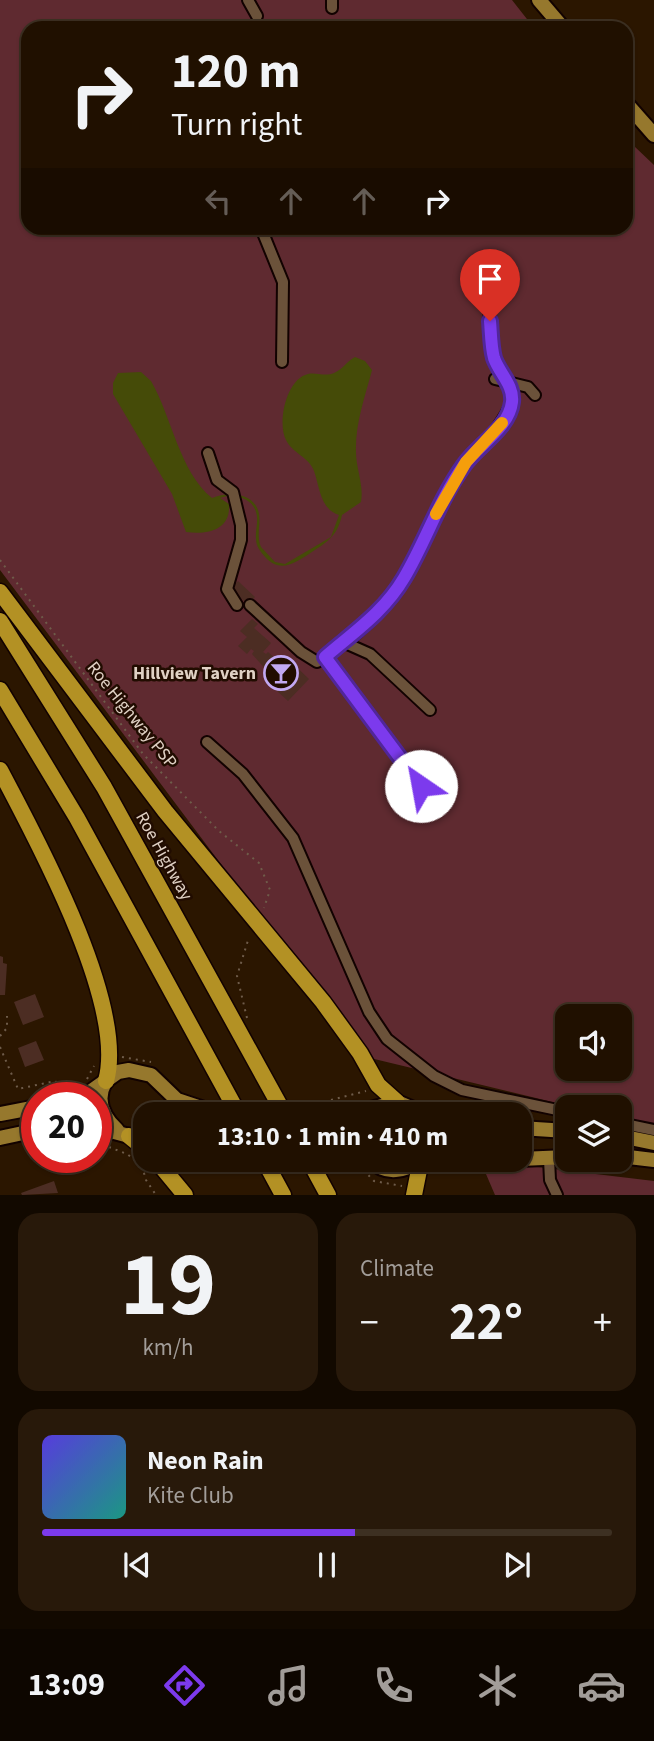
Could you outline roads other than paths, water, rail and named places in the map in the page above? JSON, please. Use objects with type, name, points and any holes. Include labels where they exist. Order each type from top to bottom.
[{"type":"highway","points":[[0,592],[165,811],[323,1002],[360,1053],[378,1085],[397,1102]]},
{"type":"highway","name":"Roe Highway","points":[[0,621],[104,787],[278,1102]]},
{"type":"highway","points":[[0,690],[77,818],[233,1102]]},
{"type":"highway","points":[[0,770],[49,869],[101,993],[111,1044],[106,1080]]},
{"type":"highway","points":[[161,1172],[185,1195]]},
{"type":"highway","points":[[271,1172],[283,1195]]},
{"type":"highway","points":[[316,1172],[328,1195]]},
{"type":"highway","points":[[414,1195],[419,1172]]},
{"type":"main road","points":[[539,0],[557,21]]},
{"type":"main road","points":[[633,111],[654,135]]},
{"type":"main road","points":[[103,1082],[118,1072],[141,1071],[151,1075],[177,1100],[183,1102]]},
{"type":"main road","points":[[106,1080],[100,1099],[102,1111],[130,1134]]},
{"type":"main road","points":[[0,1114],[21,1110]]},
{"type":"main road","points":[[532,1129],[555,1130]]},
{"type":"main road","points":[[112,1130],[130,1134]]},
{"type":"main road","points":[[0,1138],[21,1133]]},
{"type":"main road","points":[[632,1138],[654,1143]]},
{"type":"main road","points":[[632,1157],[654,1160]]},
{"type":"main road","points":[[532,1159],[555,1158]]},
{"type":"lane","points":[[248,0],[257,16]]},
{"type":"lane","points":[[264,235],[284,282],[282,362]]},
{"type":"lane","points":[[250,605],[311,661],[317,662],[370,622],[404,579],[450,487],[466,462],[496,431],[507,415],[512,401],[508,381],[494,360],[487,288]]},
{"type":"lane","points":[[495,379],[528,387],[535,395]]},
{"type":"lane","points":[[208,453],[217,480],[233,492],[241,525],[241,540],[227,589],[237,605]]},
{"type":"lane","points":[[343,642],[370,654],[430,710]]},
{"type":"lane","points":[[325,657],[421,786]]},
{"type":"lane","points":[[206,742],[243,774],[293,838],[369,1012],[387,1039],[433,1076],[462,1090],[555,1109]]},
{"type":"lane","points":[[632,1125],[654,1130]]},
{"type":"lane","points":[[549,1159],[550,1180],[557,1195]]},
{"type":"place","name":"Hillview Tavern","points":[[281,673]]}]
